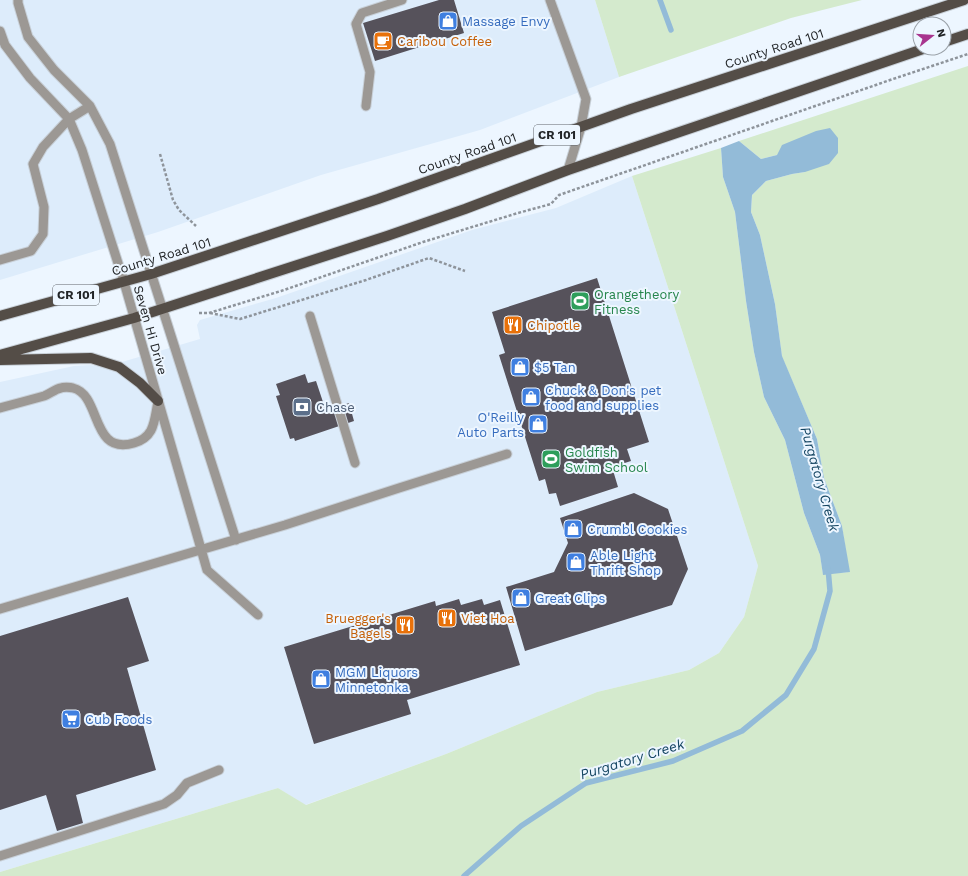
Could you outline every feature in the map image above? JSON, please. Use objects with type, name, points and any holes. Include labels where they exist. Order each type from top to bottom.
[{"type":"main road","name":"County Road 101","points":[[0,316],[152,274],[378,199],[639,106],[964,0]]},
{"type":"main road","points":[[952,39],[968,34]]},
{"type":"main road","points":[[0,355],[134,318],[387,236],[465,209],[568,170],[912,53]]},
{"type":"main road","points":[[0,360],[92,358],[119,367],[140,383],[158,401]]},
{"type":"lane","name":"Seven Hi Drive","points":[[18,0],[28,37],[54,70],[90,106],[110,144],[236,540]]},
{"type":"lane","points":[[366,106],[370,72],[356,24],[362,13],[402,0]]},
{"type":"lane","points":[[550,0],[586,99],[581,127],[568,170]]},
{"type":"lane","name":"Seven Hi Drive","points":[[0,31],[5,45],[30,78],[69,119],[82,150],[124,282],[207,570],[258,615]]},
{"type":"lane","points":[[0,260],[31,251],[43,234],[44,207],[33,164],[43,147],[69,119],[90,106]]},
{"type":"lane","points":[[310,316],[355,463]]},
{"type":"lane","points":[[0,408],[46,395],[60,388],[73,388],[82,393],[87,400],[93,409],[101,431],[107,438],[116,444],[127,445],[139,442],[152,431],[158,401]]},
{"type":"lane","points":[[0,609],[201,549],[285,526],[507,454]]},
{"type":"lane","points":[[0,856],[164,804],[178,795],[187,783],[219,770]]},
{"type":"path","points":[[209,313],[281,291],[423,242],[511,214],[551,204],[559,195],[968,54]]},
{"type":"path","points":[[160,154],[173,200],[180,210],[196,226]]},
{"type":"path","points":[[200,313],[209,313],[240,320],[366,280],[429,258],[465,271]]},
{"type":"shaded area","points":[[0,0],[595,0],[619,77],[480,130],[321,175],[158,232],[0,280]]},
{"type":"shaded area","points":[[632,176],[758,566],[744,617],[719,653],[689,670],[597,692],[446,754],[305,805],[278,788],[0,872],[0,382],[74,366],[90,365],[105,367],[200,339],[197,325],[200,320],[276,298],[472,230],[556,208]]},
{"type":"green space","points":[[595,0],[862,0],[791,18],[619,77]]},
{"type":"green space","points":[[968,66],[968,876],[0,876],[0,872],[278,788],[306,805],[446,754],[597,692],[689,670],[719,653],[744,617],[758,566],[632,176],[721,148],[723,177],[735,212],[746,301],[754,352],[764,397],[785,440],[804,513],[820,555],[823,574],[849,572],[842,526],[824,478],[817,439],[782,357],[775,304],[760,235],[751,212],[752,195],[766,181],[805,172],[777,155],[761,159],[739,141]]},
{"type":"water","points":[[830,128],[838,138],[838,153],[829,164],[805,172],[766,181],[752,195],[751,212],[760,235],[775,304],[782,356],[817,439],[824,478],[842,526],[850,572],[823,575],[820,555],[804,513],[785,440],[764,397],[754,352],[746,301],[735,212],[723,177],[721,148],[739,141],[761,159],[777,155],[782,145],[816,131]]},
{"type":"building","points":[[439,0],[454,0],[464,33],[375,61],[363,23]]},
{"type":"building","points":[[597,278],[649,442],[627,449],[631,461],[612,467],[618,487],[560,506],[556,493],[549,494],[545,479],[539,481],[499,355],[505,353],[492,312]]},
{"type":"building","name":"Chase","points":[[305,374],[308,383],[316,381],[326,411],[349,403],[354,421],[295,441],[294,438],[290,439],[276,396],[280,395],[276,384]]},
{"type":"building","points":[[634,493],[668,509],[688,569],[672,605],[525,651],[506,587],[554,572],[568,543],[560,518]]},
{"type":"building","name":"Cub Foods","points":[[128,597],[149,661],[127,668],[156,770],[76,795],[83,823],[57,831],[46,795],[0,810],[0,636]]},
{"type":"building","points":[[459,599],[461,605],[482,599],[484,605],[500,600],[520,665],[407,700],[411,714],[314,744],[284,647],[435,601],[436,606]]},
{"type":"waterway","name":"Purgatory Creek","points":[[660,0],[671,30]]},
{"type":"waterway","name":"Purgatory Creek","points":[[464,876],[521,826],[586,783],[673,761],[742,731],[786,695],[814,649],[830,591],[828,568]]},
{"type":"place","name":"Massage Envy","points":[[448,21]]},
{"type":"place","name":"Caribou Coffee","points":[[383,41]]},
{"type":"place","name":"Orangetheory Fitness","points":[[580,301]]},
{"type":"place","name":"Chipotle","points":[[513,325]]},
{"type":"place","name":"$5 Tan","points":[[520,367]]},
{"type":"place","name":"Chuck & Don's pet food and supplies","points":[[531,397]]},
{"type":"place","name":"Chase","points":[[302,407]]},
{"type":"place","name":"O'Reilly Auto Parts","points":[[538,424]]},
{"type":"place","name":"Goldfish Swim School","points":[[551,459]]},
{"type":"place","name":"Crumbl Cookies","points":[[573,529]]},
{"type":"place","name":"Able Light Thrift Shop","points":[[576,562]]},
{"type":"place","name":"Great Clips","points":[[521,598]]},
{"type":"place","name":"Viet Hoa","points":[[447,618]]},
{"type":"place","name":"Bruegger's Bagels","points":[[405,625]]},
{"type":"place","name":"MGM Liquors Minnetonka","points":[[321,679]]},
{"type":"place","name":"Cub Foods","points":[[71,719]]}]
